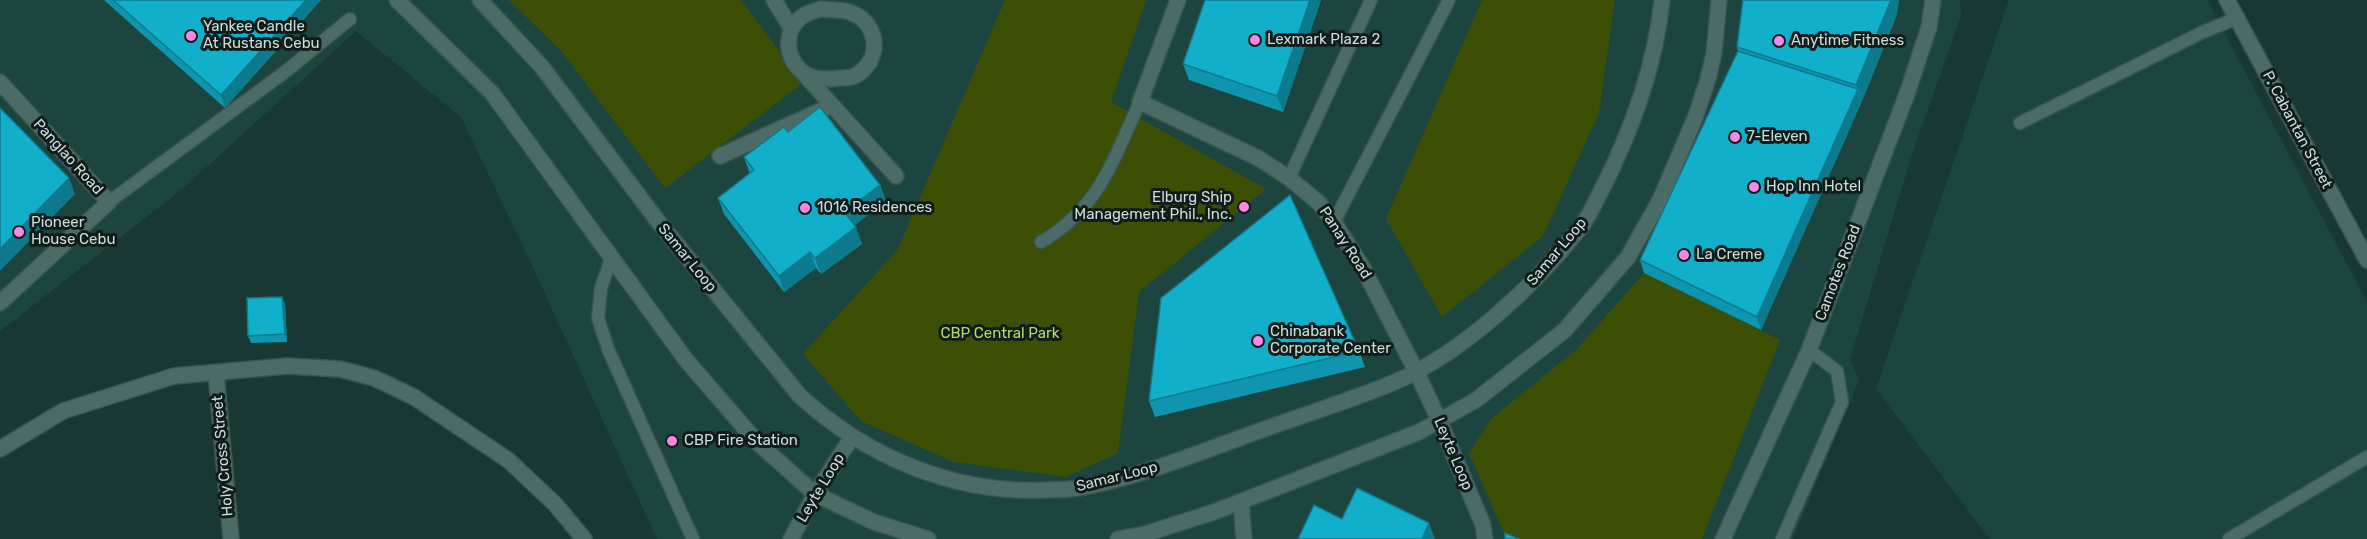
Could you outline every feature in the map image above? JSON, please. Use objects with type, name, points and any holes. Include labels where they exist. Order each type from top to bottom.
[{"type":"street","name":"Samar Loop","points":[[480,0],[542,67],[657,220],[799,395],[826,420],[899,462],[939,478],[983,487],[1028,490],[1077,488],[1141,473],[1395,382],[1450,350],[1528,287],[1583,225],[1610,172],[1640,100],[1658,32],[1662,0]]},
{"type":"street","points":[[774,0],[791,28]]},
{"type":"street","points":[[1140,102],[1178,0]]},
{"type":"street","points":[[1118,539],[1142,535],[1241,502],[1348,462],[1440,422],[1476,400],[1565,330],[1628,257],[1660,200],[1695,118],[1714,53],[1719,0]]},
{"type":"street","name":"Camotes Road","points":[[1723,539],[1809,350],[1907,94],[1929,27],[1933,0]]},
{"type":"street","name":"P. Cabantan Street","points":[[2227,0],[2367,260]]},
{"type":"street","points":[[404,2],[492,93],[693,369],[757,442],[815,494],[874,522],[928,539]]},
{"type":"street","points":[[803,73],[814,78],[854,77],[864,70],[871,60],[874,49],[874,36],[869,25],[860,16],[849,11],[820,9],[809,12],[791,28],[788,40],[789,52],[794,63],[831,106],[896,176]]},
{"type":"street","name":"Panglao Road","points":[[0,82],[109,202],[0,303]]},
{"type":"street","name":"Panay Road","points":[[1140,102],[1258,158],[1289,178],[1319,203],[1363,268],[1416,371]]},
{"type":"street","points":[[720,156],[831,106]]},
{"type":"street","points":[[0,449],[63,411],[174,376],[287,366],[340,369],[374,378],[414,397],[508,460],[555,504],[584,539]]},
{"type":"street","name":"Leyte Loop","points":[[1416,371],[1483,525],[1485,539]]},
{"type":"street","name":"Holy Cross Street","points":[[216,373],[231,539]]},
{"type":"street","name":"Leyte Loop","points":[[792,539],[815,494],[852,437]]},
{"type":"street","points":[[1241,502],[1244,539]]},
{"type":"lane","points":[[1289,178],[1371,0]]},
{"type":"lane","points":[[1334,222],[1449,0]]},
{"type":"lane","points":[[2020,123],[2203,32],[2237,18]]},
{"type":"lane","points":[[109,202],[285,72],[350,19]]},
{"type":"lane","points":[[1041,242],[1055,234],[1082,210],[1098,190],[1140,102]]},
{"type":"lane","points":[[612,256],[602,288],[598,318],[608,349],[693,539]]},
{"type":"lane","points":[[1782,539],[1842,402],[1837,371],[1809,350]]},
{"type":"lane","points":[[2229,539],[2367,457]]},
{"type":"shaded area","points":[[0,0],[1960,0],[1961,16],[1912,154],[1850,359],[1859,380],[1793,539],[657,539],[531,263],[461,117],[356,31],[181,190],[0,331]]},
{"type":"shaded area","points":[[2009,0],[2207,0],[2367,302],[2367,539],[1990,539],[1876,389]]},
{"type":"green space","points":[[509,0],[741,0],[803,83],[665,188],[563,53]]},
{"type":"green space","name":"CBP Central Park","points":[[1005,0],[1146,0],[1111,102],[1266,189],[1139,292],[1118,453],[1066,477],[954,462],[861,421],[803,354],[898,249]]},
{"type":"green space","points":[[1482,0],[1615,0],[1599,113],[1543,236],[1442,317],[1386,219]]},
{"type":"green space","points":[[1644,273],[1780,340],[1702,539],[1515,539],[1504,533],[1469,453],[1491,419],[1577,349]]},
{"type":"building","points":[[113,0],[306,0],[221,95]]},
{"type":"building","name":"Lexmark Plaza 2","points":[[1205,0],[1310,0],[1277,96],[1183,64]]},
{"type":"building","points":[[1743,0],[1891,0],[1856,85],[1737,47]]},
{"type":"building","name":"Hop Inn Hotel","points":[[1738,51],[1858,89],[1757,317],[1640,260]]},
{"type":"building","name":"1016 Residences","points":[[820,107],[880,185],[844,212],[856,227],[815,258],[810,252],[779,276],[718,198],[754,170],[744,157],[784,127],[788,132]]},
{"type":"building","name":"Pioneer House Cebu","points":[[0,108],[69,178],[0,249]]},
{"type":"building","name":"Chinabank Corporate Center","points":[[1290,195],[1359,351],[1149,401],[1161,298]]},
{"type":"building","points":[[282,297],[285,334],[248,336],[247,298]]},
{"type":"building","points":[[1357,488],[1429,523],[1422,539],[1298,539],[1314,505],[1342,519]]},
{"type":"building","points":[[1505,533],[1519,539],[1505,539]]},
{"type":"place","name":"Yankee Candle At Rustans Cebu","points":[[191,36]]},
{"type":"place","name":"Lexmark Plaza 2","points":[[1255,40]]},
{"type":"place","name":"Anytime Fitness","points":[[1779,41]]},
{"type":"place","name":"7-Eleven","points":[[1735,137]]},
{"type":"place","name":"Hop Inn Hotel","points":[[1754,187]]},
{"type":"place","name":"Elburg Ship Management Phil., Inc.","points":[[1244,207]]},
{"type":"place","name":"1016 Residences","points":[[805,208]]},
{"type":"place","name":"Pioneer House Cebu","points":[[19,232]]},
{"type":"place","name":"La Creme","points":[[1684,255]]},
{"type":"place","name":"Chinabank Corporate Center","points":[[1258,341]]},
{"type":"place","name":"CBP Fire Station","points":[[672,441]]}]
